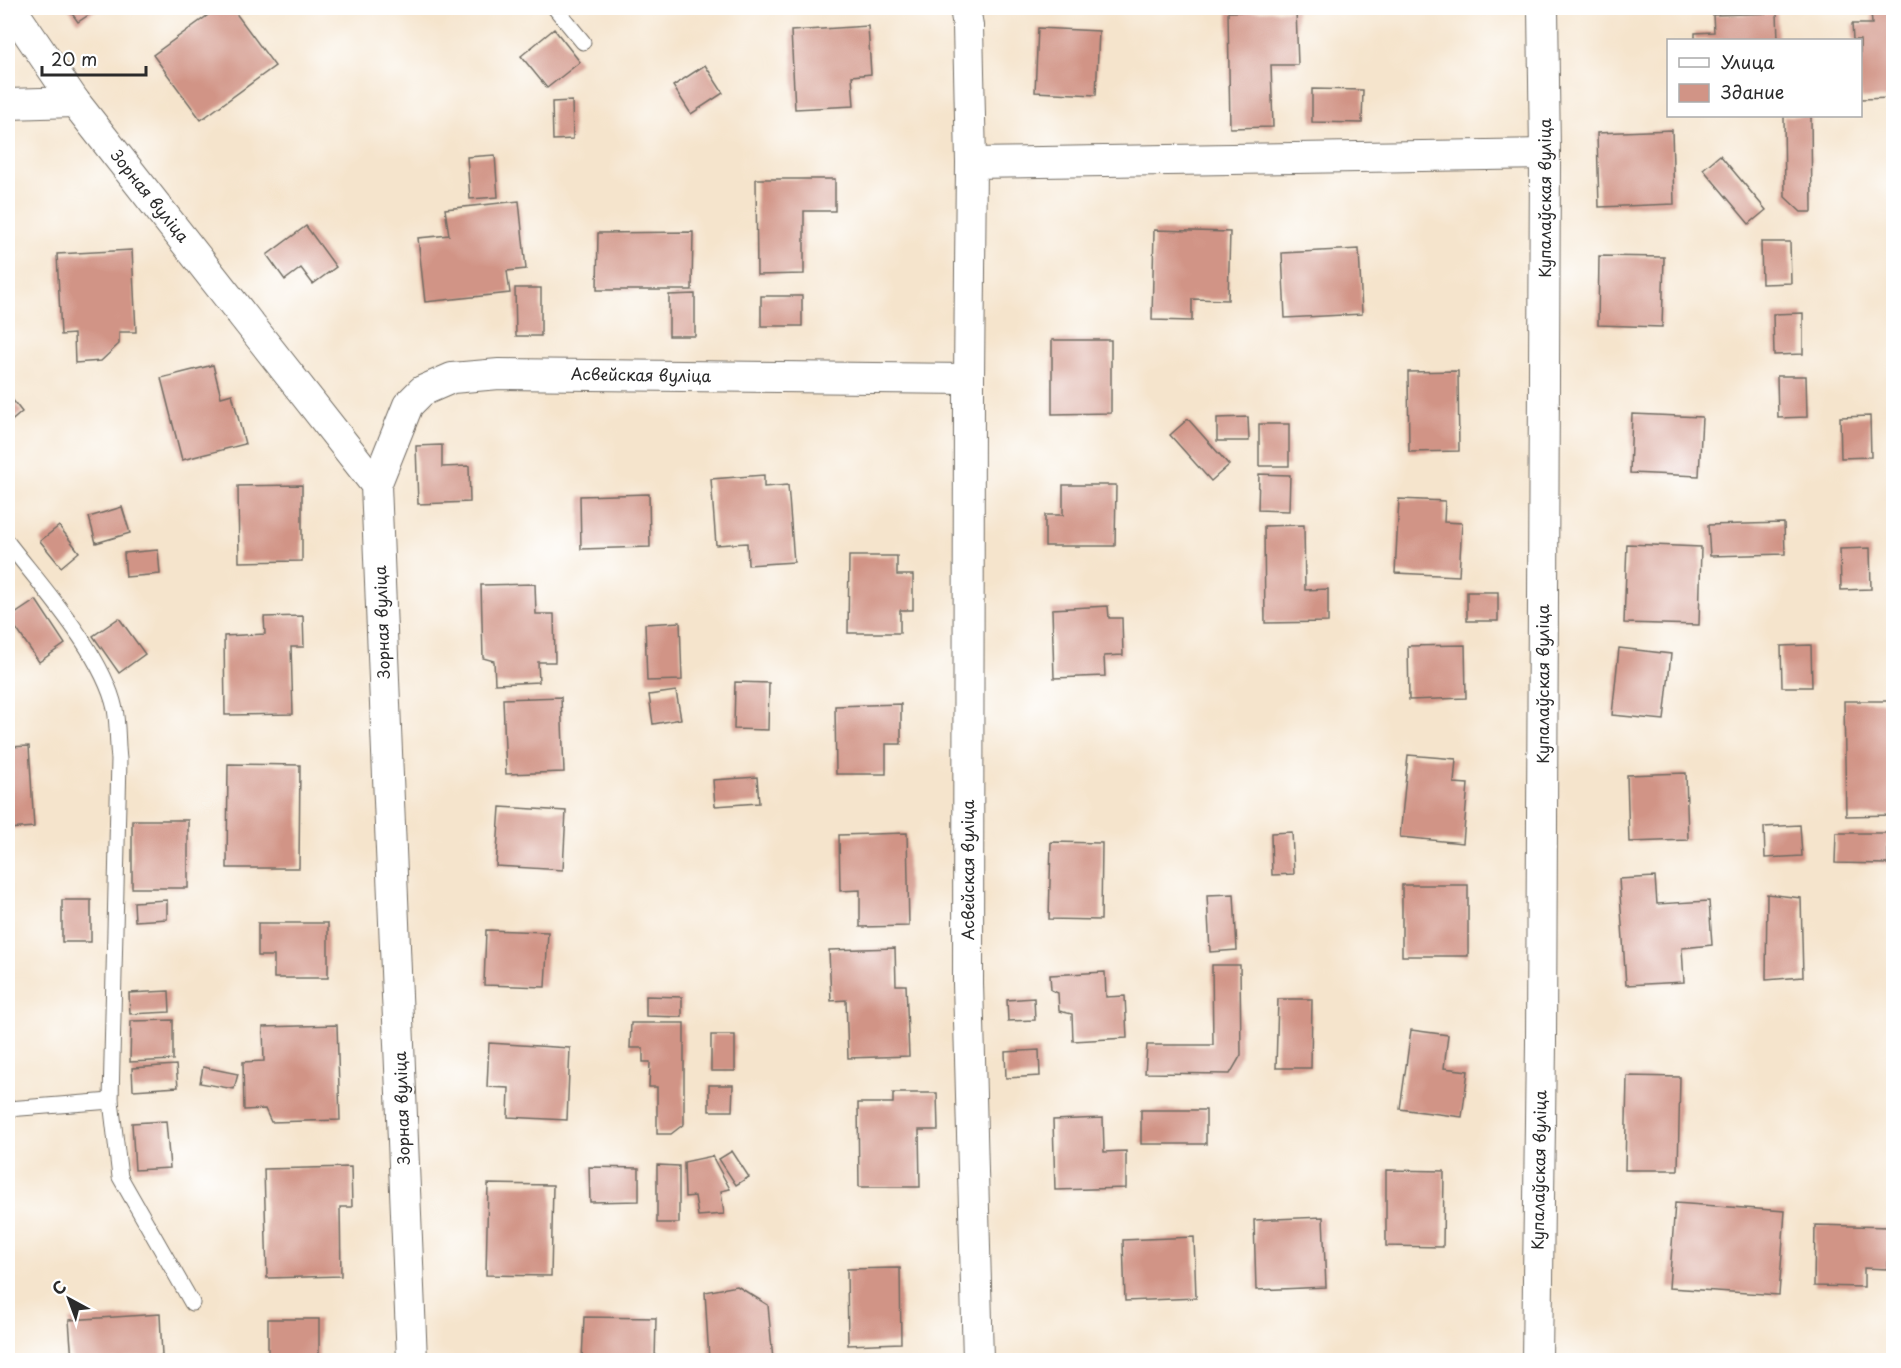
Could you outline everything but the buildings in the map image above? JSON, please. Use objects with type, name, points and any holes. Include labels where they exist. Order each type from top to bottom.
[{"type":"street","name":"Зорная вуліца","points":[[11,8],[75,102],[376,485],[412,1360]]},
{"type":"street","name":"Асвейская вуліца","points":[[965,8],[968,27],[971,164],[968,983],[978,1360]]},
{"type":"street","name":"Купалаўская вуліца","points":[[1537,1360],[1541,1042],[1545,154],[1543,8]]},
{"type":"street","points":[[8,104],[75,102]]},
{"type":"street","points":[[971,164],[1545,154]]},
{"type":"street","name":"Асвейская вуліца","points":[[376,485],[408,405],[422,391],[452,378],[499,374],[969,379]]},
{"type":"lane","points":[[555,8],[584,42]]},
{"type":"lane","points":[[8,543],[85,643],[102,674],[115,708],[119,759],[111,1101],[120,1177],[192,1303]]},
{"type":"lane","points":[[8,1109],[111,1101]]}]
